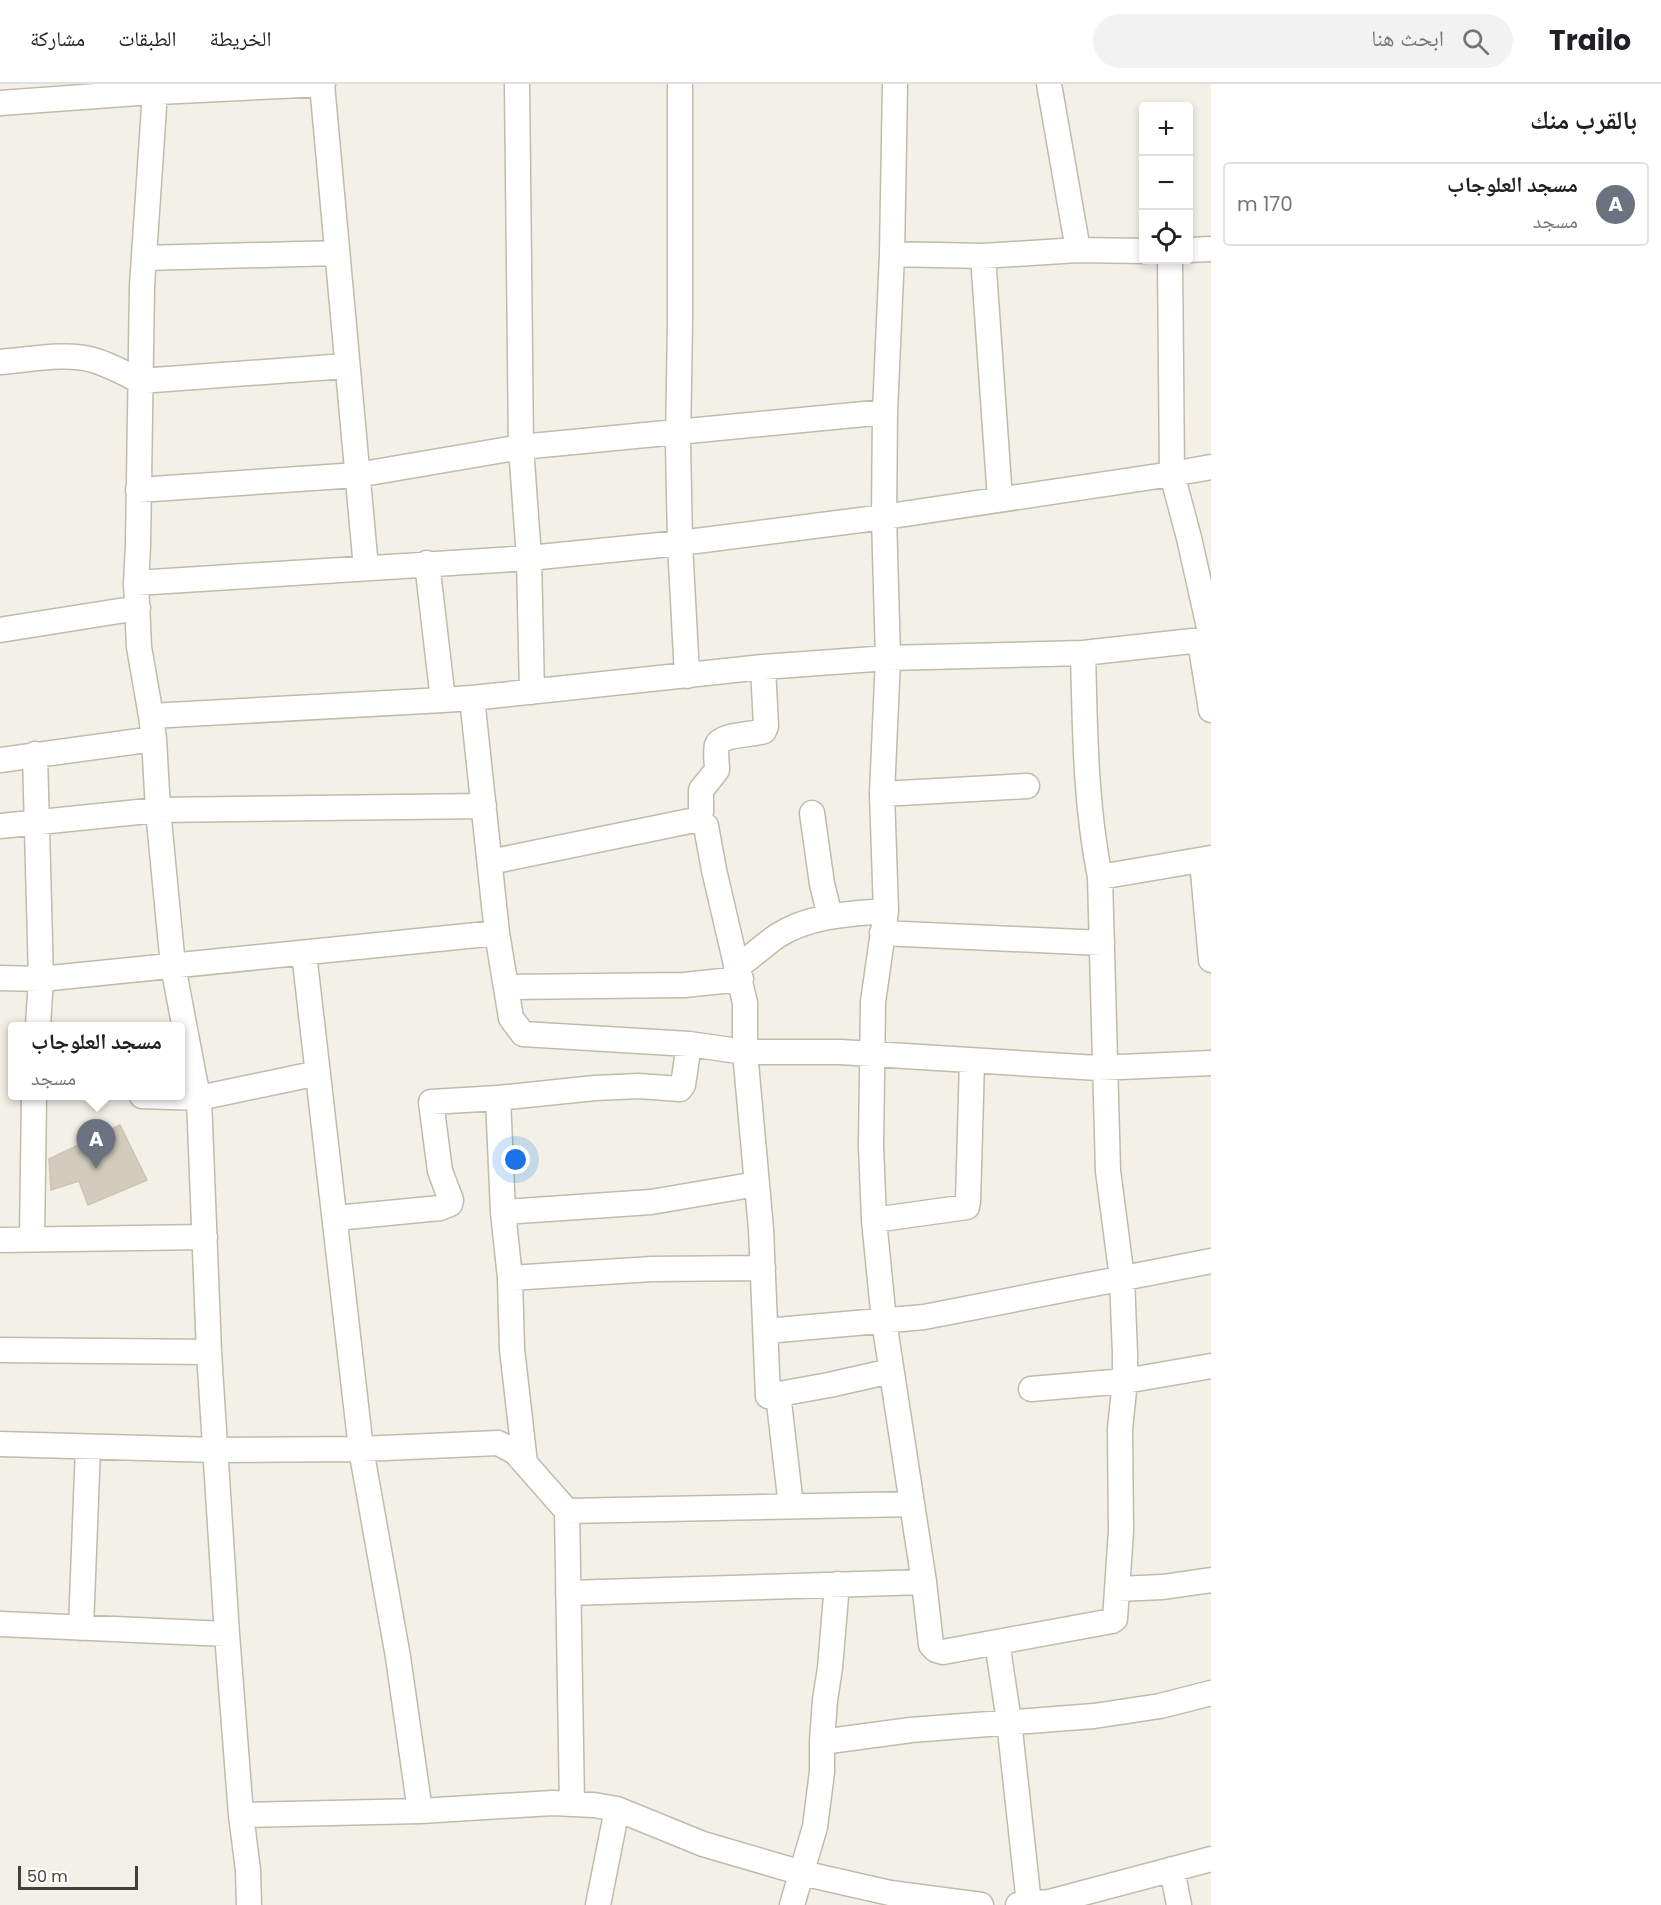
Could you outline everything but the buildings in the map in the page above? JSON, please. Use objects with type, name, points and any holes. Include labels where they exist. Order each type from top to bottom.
[{"type":"street","points":[[0,103],[155,92],[189,87],[322,84],[366,568]]},
{"type":"street","points":[[517,84],[521,447],[529,558],[532,692]]},
{"type":"street","points":[[680,84],[680,543],[687,676]]},
{"type":"street","points":[[895,84],[892,254],[885,412],[884,517],[888,658],[882,794],[884,922],[873,1002],[871,1146],[874,1220],[891,1371],[924,1582],[931,1645],[943,1652],[1112,1622],[1115,1615],[1121,1531],[1120,1428],[1125,1381],[1122,1278],[1108,1171],[1100,877],[1093,843],[1086,752],[1083,653]]},
{"type":"street","points":[[1049,84],[1078,250]]},
{"type":"street","points":[[155,92],[144,258],[136,583],[139,647],[153,728],[158,810],[173,966],[184,1022]]},
{"type":"street","points":[[1193,250],[1211,249]]},
{"type":"street","points":[[892,254],[983,256],[1078,250],[1139,251]]},
{"type":"street","points":[[144,258],[337,253]]},
{"type":"street","points":[[983,256],[1000,499]]},
{"type":"street","points":[[1170,264],[1172,474],[1189,538],[1207,639],[1211,710]]},
{"type":"street","points":[[0,362],[68,357],[91,359],[116,368],[140,381],[346,366]]},
{"type":"street","points":[[138,490],[357,475],[521,447],[885,412]]},
{"type":"street","points":[[136,583],[529,558],[680,543],[1067,491],[1211,467]]},
{"type":"street","points":[[427,563],[442,699]]},
{"type":"street","points":[[0,630],[138,608]]},
{"type":"street","points":[[0,759],[35,754],[153,728],[532,692],[763,667],[888,658],[1083,653],[1207,639]]},
{"type":"street","points":[[698,821],[701,812],[701,790],[717,771],[716,747],[720,741],[764,731],[766,726],[763,667]]},
{"type":"street","points":[[472,698],[497,933],[511,1018],[523,1034],[689,1044],[746,1052],[840,1052],[1105,1067],[1211,1064]]},
{"type":"street","points":[[35,754],[41,979],[38,1022]]},
{"type":"street","points":[[882,794],[1027,786]]},
{"type":"street","points":[[0,826],[158,810],[484,806]]},
{"type":"street","points":[[812,813],[822,884],[830,916]]},
{"type":"street","points":[[490,862],[698,821],[706,826],[714,870],[746,1003],[746,1052],[763,1268],[768,1396],[891,1371]]},
{"type":"street","points":[[1100,877],[1206,860],[1211,960]]},
{"type":"street","points":[[506,987],[684,985],[738,974],[778,936],[802,924],[830,916],[1102,943]]},
{"type":"street","points":[[0,978],[41,979],[497,933]]},
{"type":"street","points":[[304,953],[361,1449],[398,1657],[420,1811]]},
{"type":"street","points":[[185,1029],[199,1098],[215,1449],[249,1905]]},
{"type":"street","points":[[336,1218],[441,1208],[450,1204],[451,1200],[440,1171],[431,1102],[639,1086],[680,1089],[683,1085],[689,1044]]},
{"type":"street","points":[[874,1220],[967,1207],[969,1202],[972,1061]]},
{"type":"street","points":[[185,1097],[199,1098],[318,1073]]},
{"type":"street","points":[[498,1098],[502,1212],[510,1278],[512,1349],[525,1463]]},
{"type":"street","points":[[32,1239],[34,1100]]},
{"type":"street","points":[[502,1212],[651,1202],[757,1184]]},
{"type":"street","points":[[0,1240],[205,1237]]},
{"type":"street","points":[[766,1331],[924,1317],[1211,1262]]},
{"type":"street","points":[[510,1278],[652,1269],[763,1268]]},
{"type":"street","points":[[0,1350],[209,1352]]},
{"type":"street","points":[[1031,1389],[1125,1381],[1211,1366]]},
{"type":"street","points":[[778,1394],[791,1506]]},
{"type":"street","points":[[0,1444],[215,1449],[361,1449],[498,1443],[515,1452],[567,1511],[572,1804]]},
{"type":"street","points":[[81,1628],[88,1447]]},
{"type":"street","points":[[567,1511],[912,1504]]},
{"type":"street","points":[[1117,1589],[1163,1587],[1211,1580]]},
{"type":"street","points":[[568,1593],[924,1582]]},
{"type":"street","points":[[792,1905],[815,1827],[822,1772],[822,1742],[837,1584]]},
{"type":"street","points":[[0,1623],[227,1634]]},
{"type":"street","points":[[997,1642],[1042,1904]]},
{"type":"street","points":[[822,1742],[911,1730],[1094,1716],[1160,1707],[1211,1693]]},
{"type":"street","points":[[241,1815],[420,1811],[552,1803],[617,1809],[703,1844],[802,1873],[917,1901],[981,1905]]},
{"type":"street","points":[[598,1905],[617,1809]]},
{"type":"street","points":[[1018,1905],[1042,1904],[1211,1859]]},
{"type":"street","points":[[1172,1869],[1179,1905]]},
{"type":"place","name":"مسجد العلوجاب","points":[[96,1169]]}]
